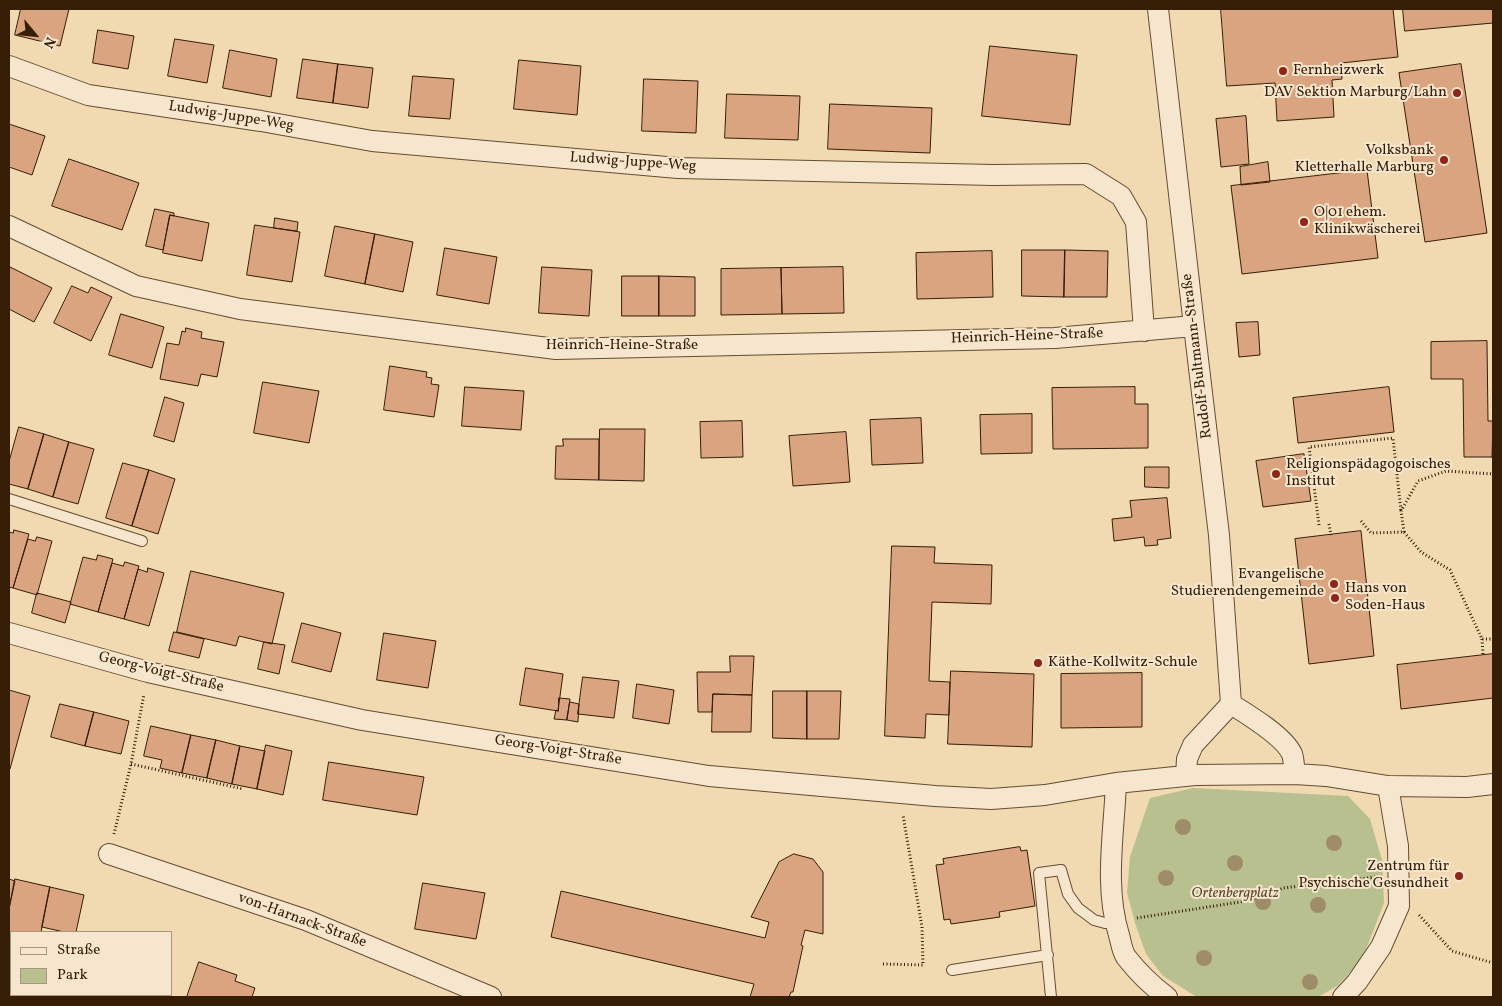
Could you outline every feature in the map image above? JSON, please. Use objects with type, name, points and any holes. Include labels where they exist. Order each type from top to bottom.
[{"type":"street","name":"Rudolf-Bultmann-Straße","points":[[1158,9],[1219,535],[1230,704]]},
{"type":"street","name":"Ludwig-Juppe-Weg","points":[[9,66],[88,95],[261,121],[372,141],[678,168],[983,175],[1086,174],[1121,196],[1136,222],[1144,331]]},
{"type":"street","name":"Heinrich-Heine-Straße","points":[[9,226],[136,286],[240,309],[556,349],[1055,338],[1194,326]]},
{"type":"street","name":"Georg-Voigt-Straße","points":[[9,633],[148,672],[362,720],[709,776],[991,799],[1045,795],[1116,783]]},
{"type":"street","points":[[1186,776],[1187,759],[1193,745],[1230,704],[1254,717],[1288,747],[1293,756],[1294,774]]},
{"type":"street","points":[[1167,997],[1156,989],[1125,955],[1111,903],[1111,860],[1116,783],[1186,776],[1294,774],[1326,776],[1388,786],[1467,787],[1493,784]]},
{"type":"street","points":[[1343,997],[1357,982],[1381,947],[1399,906],[1398,846],[1388,786]]},
{"type":"street","name":"von-Harnack-Straße","points":[[109,854],[306,920],[491,997]]},
{"type":"lane","points":[[9,499],[142,541]]},
{"type":"lane","points":[[1051,997],[1039,873],[1061,870],[1068,894],[1078,908],[1094,920],[1104,923],[1116,921]]},
{"type":"lane","points":[[952,970],[1048,955]]},
{"type":"path","points":[[1319,525],[1308,447],[1393,438],[1404,532],[1421,552],[1450,570],[1482,640],[1483,655]]},
{"type":"path","points":[[1401,511],[1418,481],[1446,471],[1493,474]]},
{"type":"path","points":[[1361,521],[1371,533],[1404,532]]},
{"type":"path","points":[[1329,524],[1331,535]]},
{"type":"path","points":[[1482,640],[1493,639]]},
{"type":"path","points":[[109,854],[131,764],[148,672]]},
{"type":"path","points":[[131,764],[243,789]]},
{"type":"path","points":[[883,964],[924,965],[922,927],[899,793]]},
{"type":"path","points":[[1116,921],[1240,902],[1264,897],[1282,888],[1399,874]]},
{"type":"path","points":[[1399,906],[1421,917],[1452,952],[1493,963]]},
{"type":"green space","name":"Ortenbergplatz","points":[[1193,788],[1348,796],[1370,819],[1382,860],[1384,903],[1362,960],[1337,986],[1318,997],[1197,997],[1163,976],[1146,954],[1127,893],[1130,857],[1150,798]]},
{"type":"building","points":[[21,9],[69,9],[60,46],[15,35]]},
{"type":"building","name":"Fernheizwerk","points":[[1221,9],[1393,9],[1398,57],[1341,63],[1342,79],[1332,80],[1334,117],[1277,121],[1275,83],[1227,86]]},
{"type":"building","points":[[1403,9],[1493,9],[1493,23],[1405,31]]},
{"type":"building","points":[[98,30],[134,36],[128,69],[93,63]]},
{"type":"building","points":[[175,39],[214,45],[207,83],[168,76]]},
{"type":"building","points":[[990,46],[1077,55],[1070,125],[982,116]]},
{"type":"building","points":[[230,50],[277,59],[271,97],[223,88]]},
{"type":"building","points":[[303,59],[338,64],[333,103],[297,98]]},
{"type":"building","points":[[519,60],[581,66],[577,115],[514,109]]},
{"type":"building","points":[[338,64],[373,68],[368,108],[333,103]]},
{"type":"building","name":"Volksbank Kletterhalle Marburg","points":[[1461,64],[1487,233],[1425,242],[1399,73]]},
{"type":"building","points":[[413,76],[454,79],[450,119],[409,116]]},
{"type":"building","points":[[644,79],[698,81],[696,133],[642,131]]},
{"type":"building","points":[[727,94],[800,96],[798,140],[725,138]]},
{"type":"building","points":[[830,104],[932,108],[930,153],[828,149]]},
{"type":"building","points":[[1246,116],[1249,164],[1221,167],[1216,119]]},
{"type":"building","points":[[9,124],[45,136],[32,175],[9,167]]},
{"type":"building","points":[[69,159],[139,183],[122,230],[52,206]]},
{"type":"building","points":[[1268,162],[1270,182],[1241,185],[1240,167]]},
{"type":"building","name":"O|01 ehem. Klinikwäscherei","points":[[1367,170],[1378,258],[1242,274],[1231,186]]},
{"type":"building","points":[[155,209],[174,213],[174,216],[170,215],[163,250],[146,246]]},
{"type":"building","points":[[170,215],[209,223],[202,261],[163,253]]},
{"type":"building","points":[[275,218],[298,222],[297,231],[274,228]]},
{"type":"building","points":[[255,225],[300,232],[292,282],[247,275]]},
{"type":"building","points":[[335,226],[375,234],[365,284],[325,276]]},
{"type":"building","points":[[375,234],[413,242],[403,292],[365,284]]},
{"type":"building","points":[[445,248],[497,257],[489,304],[437,295]]},
{"type":"building","points":[[1022,250],[1065,250],[1064,297],[1022,296]]},
{"type":"building","points":[[1065,250],[1108,251],[1107,297],[1064,297]]},
{"type":"building","points":[[992,251],[993,297],[917,299],[916,253]]},
{"type":"building","points":[[10,267],[52,288],[34,322],[9,309]]},
{"type":"building","points":[[542,267],[592,270],[589,316],[539,313]]},
{"type":"building","points":[[843,267],[844,313],[782,314],[781,268]]},
{"type":"building","points":[[781,268],[782,314],[721,315],[721,269]]},
{"type":"building","points":[[622,276],[659,276],[659,316],[622,316]]},
{"type":"building","points":[[659,276],[695,277],[695,316],[659,316]]},
{"type":"building","points":[[72,286],[88,293],[91,287],[112,297],[91,341],[54,323]]},
{"type":"building","points":[[121,314],[164,327],[152,368],[109,355]]},
{"type":"building","points":[[1258,322],[1260,355],[1239,357],[1236,323]]},
{"type":"building","points":[[186,328],[202,332],[201,338],[224,342],[217,377],[201,374],[198,386],[160,379],[167,343],[179,345],[182,331],[185,332]]},
{"type":"building","points":[[1487,341],[1488,421],[1493,421],[1492,457],[1464,457],[1463,379],[1431,379],[1431,342]]},
{"type":"building","points":[[390,366],[427,372],[426,377],[432,378],[431,384],[439,385],[434,417],[384,410]]},
{"type":"building","points":[[263,382],[319,391],[309,443],[254,433]]},
{"type":"building","points":[[465,387],[524,391],[521,430],[462,426]]},
{"type":"building","points":[[1135,387],[1135,404],[1148,404],[1148,448],[1053,449],[1052,388]]},
{"type":"building","points":[[1389,387],[1394,432],[1298,443],[1293,398]]},
{"type":"building","points":[[165,397],[184,403],[174,442],[154,436]]},
{"type":"building","points":[[1032,414],[1032,453],[981,454],[980,415]]},
{"type":"building","points":[[921,418],[923,463],[872,465],[870,420]]},
{"type":"building","points":[[742,421],[743,457],[701,458],[700,422]]},
{"type":"building","points":[[19,427],[44,434],[28,489],[9,484],[9,462]]},
{"type":"building","points":[[600,429],[645,429],[644,481],[599,480]]},
{"type":"building","points":[[846,432],[850,482],[793,486],[789,436]]},
{"type":"building","points":[[44,434],[69,442],[53,497],[28,489]]},
{"type":"building","points":[[563,439],[599,439],[599,480],[555,479],[556,446],[563,446]]},
{"type":"building","points":[[69,442],[94,449],[78,504],[53,497]]},
{"type":"building","points":[[1304,454],[1311,501],[1263,507],[1256,461]]},
{"type":"building","points":[[123,463],[149,470],[132,526],[106,518]]},
{"type":"building","points":[[1145,467],[1169,467],[1169,488],[1145,487]]},
{"type":"building","points":[[149,470],[175,479],[158,534],[132,526]]},
{"type":"building","points":[[1167,498],[1171,538],[1157,540],[1158,545],[1145,546],[1144,537],[1114,541],[1112,519],[1132,517],[1130,501]]},
{"type":"building","points":[[14,530],[29,534],[13,588],[9,587],[9,532],[13,533]]},
{"type":"building","name":"Hans von Soden-Haus","points":[[1361,531],[1374,656],[1309,664],[1295,539]]},
{"type":"building","points":[[37,537],[52,541],[37,595],[13,588],[28,539],[35,541]]},
{"type":"building","points":[[892,546],[935,547],[934,563],[992,565],[991,604],[932,602],[929,681],[950,682],[949,715],[926,714],[925,738],[885,736]]},
{"type":"building","points":[[98,555],[113,559],[98,612],[70,604],[83,557],[96,560]]},
{"type":"building","points":[[125,562],[139,566],[124,619],[98,612],[112,563],[123,566]]},
{"type":"building","points":[[148,568],[164,573],[149,626],[124,619],[138,569],[147,572]]},
{"type":"building","points":[[191,571],[284,593],[272,644],[239,636],[236,646],[177,632]]},
{"type":"building","points":[[37,593],[71,602],[65,623],[32,613]]},
{"type":"building","points":[[302,623],[341,633],[331,672],[292,662]]},
{"type":"building","points":[[174,632],[204,639],[199,658],[169,651]]},
{"type":"building","points":[[384,633],[436,641],[428,688],[377,680]]},
{"type":"building","points":[[264,642],[285,645],[279,674],[258,669]]},
{"type":"building","points":[[1493,654],[1493,698],[1401,709],[1397,665]]},
{"type":"building","points":[[730,656],[754,656],[752,695],[713,694],[712,712],[698,712],[697,672],[730,672]]},
{"type":"building","points":[[526,668],[563,674],[558,711],[520,705]]},
{"type":"building","points":[[951,671],[1034,674],[1032,747],[948,744]]},
{"type":"building","points":[[1142,673],[1142,727],[1061,728],[1061,674]]},
{"type":"building","points":[[583,677],[619,681],[614,718],[578,714]]},
{"type":"building","points":[[637,684],[674,690],[669,724],[633,718]]},
{"type":"building","points":[[9,690],[30,696],[10,769],[9,769]]},
{"type":"building","points":[[773,691],[807,691],[807,739],[773,738]]},
{"type":"building","points":[[807,691],[841,691],[839,739],[807,739]]},
{"type":"building","points":[[713,694],[752,695],[751,732],[712,732]]},
{"type":"building","points":[[559,698],[570,699],[567,720],[554,719],[556,710],[558,711]]},
{"type":"building","points":[[570,702],[579,704],[578,722],[567,720]]},
{"type":"building","points":[[60,704],[94,712],[85,746],[51,737]]},
{"type":"building","points":[[94,712],[129,721],[121,754],[85,746]]},
{"type":"building","points":[[151,726],[191,735],[182,773],[160,768],[162,760],[144,756]]},
{"type":"building","points":[[191,735],[216,740],[207,778],[182,773]]},
{"type":"building","points":[[216,740],[240,746],[232,784],[207,778]]},
{"type":"building","points":[[266,745],[292,751],[283,795],[257,789]]},
{"type":"building","points":[[240,746],[265,751],[257,789],[232,784]]},
{"type":"building","points":[[329,762],[424,777],[417,815],[323,800]]},
{"type":"building","points":[[1020,847],[1021,851],[1027,850],[1035,906],[999,912],[1000,917],[951,924],[950,919],[944,920],[936,865],[944,864],[943,859]]},
{"type":"building","points":[[794,854],[813,859],[823,872],[823,934],[805,930],[793,992],[791,992],[789,997],[750,997],[754,984],[551,937],[561,891],[765,938],[769,922],[751,917],[779,862]]},
{"type":"building","points":[[9,879],[15,881],[9,909]]},
{"type":"building","points":[[15,879],[50,887],[41,931],[10,931],[9,938],[9,909]]},
{"type":"building","points":[[423,883],[485,893],[476,939],[415,929]]},
{"type":"building","points":[[50,887],[84,895],[76,931],[60,931],[42,927]]},
{"type":"building","points":[[199,962],[237,975],[235,981],[255,988],[252,997],[187,997]]},
{"type":"place","name":"Fernheizwerk","points":[[1283,71]]},
{"type":"place","name":"DAV Sektion Marburg/Lahn","points":[[1457,93]]},
{"type":"place","name":"Volksbank Kletterhalle Marburg","points":[[1444,160]]},
{"type":"place","name":"O|01 ehem. Klinikwäscherei","points":[[1304,222]]},
{"type":"place","name":"Religionspädagogoisches Institut","points":[[1276,474]]},
{"type":"place","name":"Evangelische Studierendengemeinde","points":[[1334,584]]},
{"type":"place","name":"Hans von Soden-Haus","points":[[1335,598]]},
{"type":"place","name":"Käthe-Kollwitz-Schule","points":[[1038,663]]},
{"type":"place","name":"Zentrum für Psychische Gesundheit","points":[[1459,876]]}]
